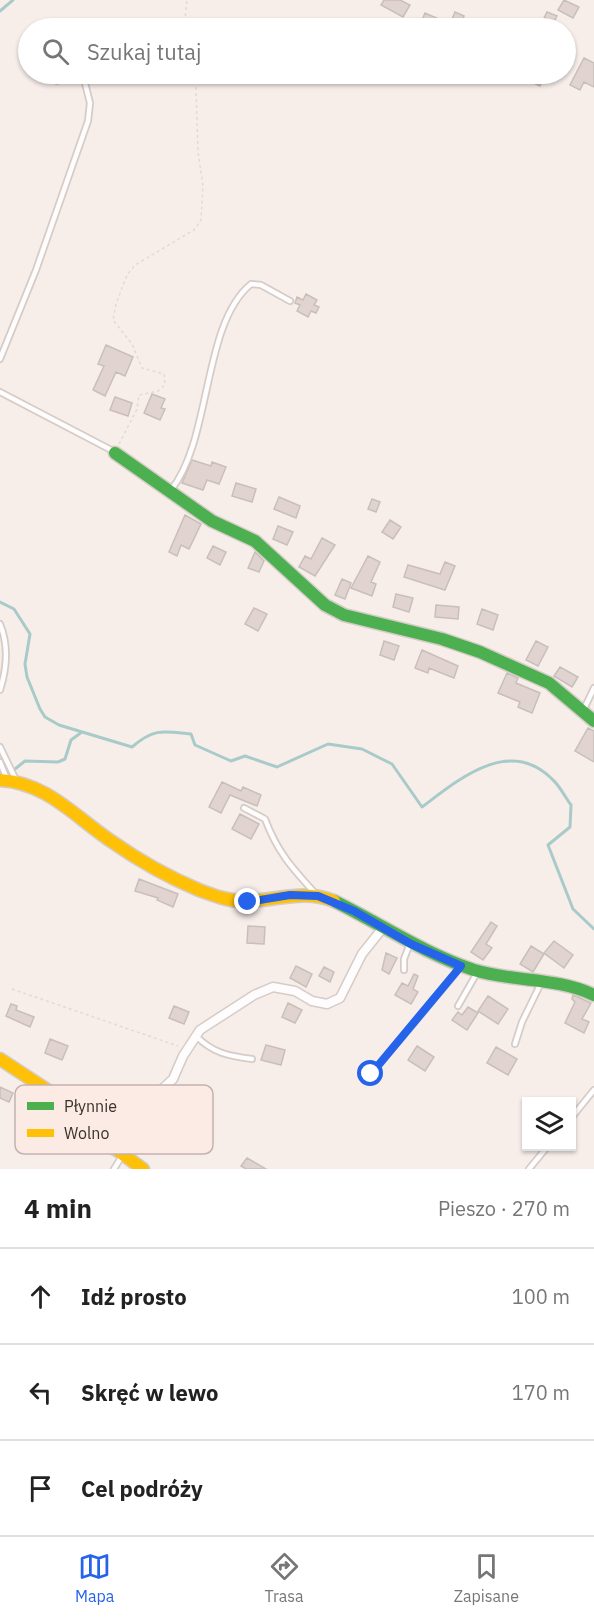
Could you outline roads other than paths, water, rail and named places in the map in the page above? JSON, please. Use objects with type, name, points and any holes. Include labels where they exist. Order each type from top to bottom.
[{"type":"street","points":[[115,453],[212,521],[255,541],[325,605],[344,615],[442,639],[480,652],[549,683],[594,721]]},
{"type":"street","points":[[8,780],[36,786],[112,842],[181,880],[225,899],[248,902],[290,895],[318,896],[354,911],[411,944],[461,966],[541,983],[568,985],[594,995]]},
{"type":"street","points":[[167,1085],[173,1079],[188,1048],[200,1030],[230,1009],[273,987],[295,992],[312,1001],[327,1004],[340,998],[362,954],[382,929]]},
{"type":"street","points":[[0,1059],[41,1085]]},
{"type":"street","points":[[123,1155],[142,1169]]},
{"type":"lane","points":[[0,359],[36,270],[88,121],[90,103],[85,84]]},
{"type":"lane","points":[[169,492],[177,482],[192,443],[221,338],[232,308],[242,291],[251,284],[261,285],[290,301]]},
{"type":"lane","points":[[0,392],[115,453]]},
{"type":"lane","points":[[0,624],[5,639],[6,660],[0,690]]},
{"type":"lane","points":[[583,711],[594,687]]},
{"type":"lane","points":[[0,747],[8,780]]},
{"type":"lane","points":[[0,762],[8,780]]},
{"type":"lane","points":[[244,808],[265,819],[280,854],[318,896]]},
{"type":"lane","points":[[404,970],[404,959],[411,944]]},
{"type":"lane","points":[[371,1074],[461,966]]},
{"type":"lane","points":[[459,1006],[477,971]]},
{"type":"lane","points":[[515,1044],[522,1022],[541,983]]},
{"type":"lane","points":[[196,1036],[210,1050],[228,1056],[252,1059]]},
{"type":"lane","points":[[576,1113],[594,1090]]},
{"type":"lane","points":[[529,1169],[544,1151]]},
{"type":"lane","points":[[114,1169],[123,1155]]},
{"type":"waterway","points":[[0,11],[13,0]]},
{"type":"waterway","points":[[0,602],[14,609],[30,634],[25,664],[27,677],[45,717],[59,725],[132,747],[159,732],[191,734],[195,745],[231,761],[245,756],[277,767],[328,744],[362,749],[392,764],[422,807],[451,785],[484,767],[501,762],[519,761],[536,767],[555,782],[571,805],[570,827],[548,845],[573,909],[594,929]]},
{"type":"waterway","points":[[15,769],[25,761],[58,762],[65,759],[71,740],[82,732]]}]
